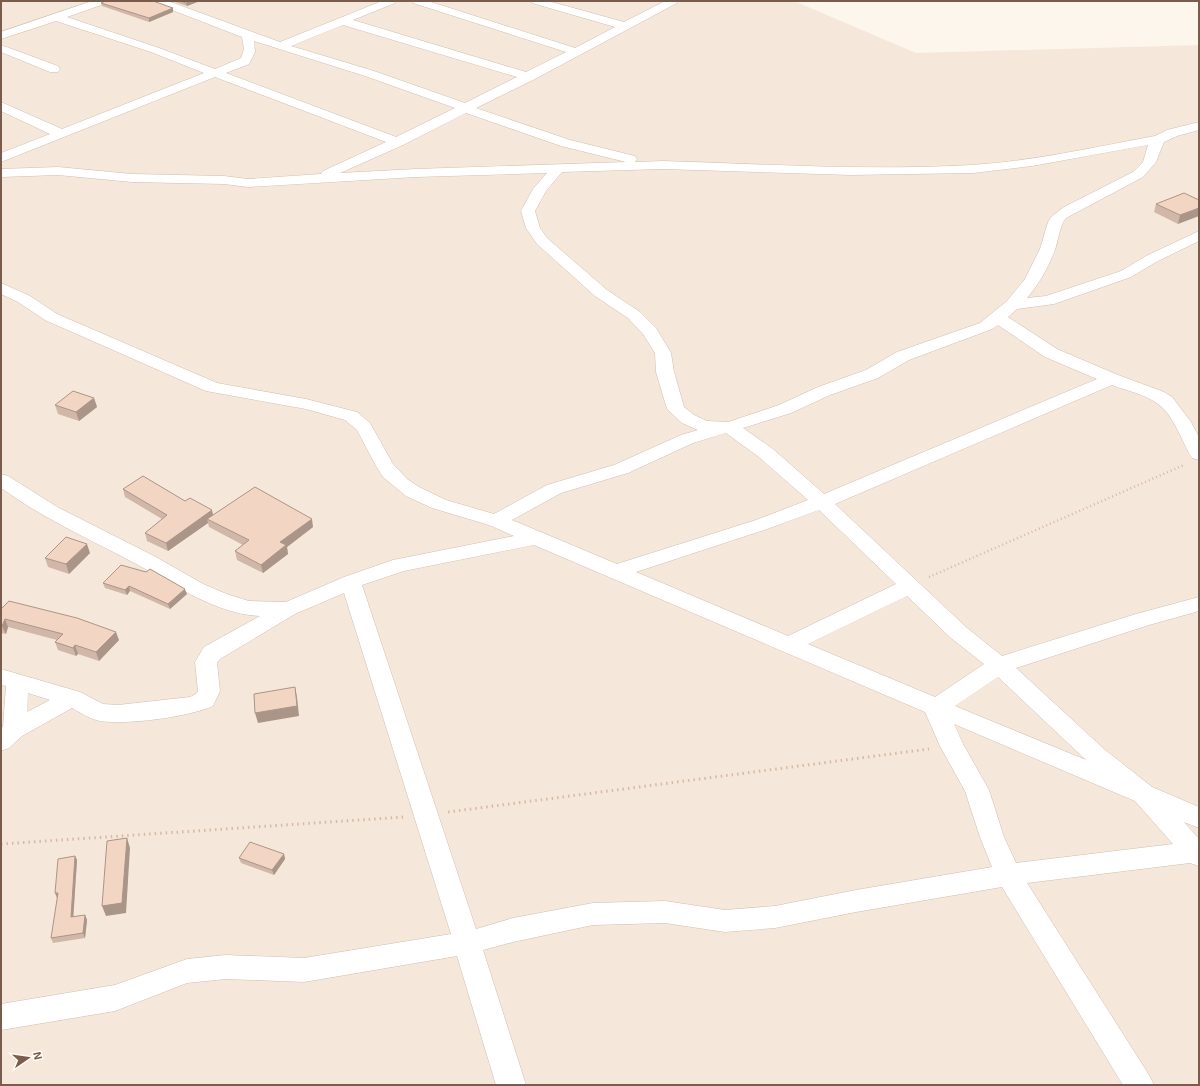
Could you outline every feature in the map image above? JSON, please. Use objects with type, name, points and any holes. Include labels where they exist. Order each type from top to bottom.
[{"type":"street","points":[[1,36],[102,1]]},
{"type":"street","points":[[158,1],[247,35],[377,75],[547,136],[614,156],[663,165]]},
{"type":"street","points":[[281,46],[391,1]]},
{"type":"street","points":[[417,1],[577,52]]},
{"type":"street","points":[[536,1],[625,26]]},
{"type":"street","points":[[318,179],[398,142],[529,77],[673,1]]},
{"type":"street","points":[[176,8],[189,3]]},
{"type":"street","points":[[56,18],[148,48],[398,142]]},
{"type":"street","points":[[343,21],[529,77]]},
{"type":"street","points":[[1,158],[245,61],[249,56],[251,48],[247,35]]},
{"type":"street","points":[[1,48],[54,70]]},
{"type":"street","points":[[1,106],[61,134]]},
{"type":"street","points":[[1,173],[58,171],[132,178],[224,180],[248,183],[416,173],[663,165],[850,171],[972,169],[1032,162],[1159,139],[1199,126]]},
{"type":"street","points":[[496,521],[554,489],[621,469],[687,439],[729,428],[785,409],[824,391],[872,374],[903,356],[986,326],[998,318],[1011,305],[1031,281],[1042,262],[1054,229],[1055,221],[1071,209],[1134,178],[1150,162],[1155,145],[1159,139]]},
{"type":"street","points":[[558,169],[540,190],[528,211],[533,228],[542,241],[569,266],[601,293],[634,315],[650,331],[663,353],[669,385],[676,409],[688,419],[704,426],[729,428],[766,453],[822,502],[959,633],[999,665],[1096,756],[1145,796],[1198,854]]},
{"type":"street","points":[[1011,305],[1048,301],[1126,274],[1151,259],[1199,235]]},
{"type":"street","points":[[1,288],[24,299],[56,319],[212,387],[237,393],[303,403],[351,417],[362,425],[389,472],[403,485],[424,498],[466,513],[496,521],[935,708],[1199,818]]},
{"type":"street","points":[[998,318],[1051,353],[1112,379],[1148,391],[1166,402],[1182,422],[1199,454]]},
{"type":"street","points":[[615,572],[763,524],[822,502],[1112,379]]},
{"type":"street","points":[[1,480],[52,512],[147,561],[196,589],[222,600],[249,608],[288,609]]},
{"type":"street","points":[[8,736],[9,680],[72,698],[99,712],[118,714],[193,704],[205,700],[209,691],[206,662],[212,653],[288,609],[350,582],[400,565],[536,538]]},
{"type":"street","points":[[350,582],[427,815],[512,1085]]},
{"type":"street","points":[[787,645],[910,586]]},
{"type":"street","points":[[935,708],[999,665],[1144,619],[1199,604]]},
{"type":"street","points":[[8,736],[72,698]]},
{"type":"street","points":[[935,708],[952,746],[977,790],[992,837],[1008,875],[1139,1085]]},
{"type":"street","points":[[1,1017],[115,998],[187,971],[226,968],[304,970],[467,943],[513,930],[593,914],[665,912],[725,921],[775,917],[856,901],[1008,875],[1198,854]]},
{"type":"path","points":[[910,586],[1184,464]]},
{"type":"path","points":[[1,844],[427,815],[952,746]]},
{"type":"shaded area","points":[[1,1],[794,1],[916,53],[1199,45],[1199,1085],[1,1085]]},
{"type":"building","points":[[105,1],[153,1],[173,8],[149,18],[101,3]]},
{"type":"building","points":[[1184,193],[1199,200],[1199,208],[1180,215],[1156,204]]},
{"type":"building","points":[[73,391],[94,398],[76,412],[55,405]]},
{"type":"building","points":[[143,476],[185,501],[190,498],[212,510],[166,543],[145,533],[167,515],[123,489]]},
{"type":"building","points":[[255,487],[312,519],[280,542],[286,545],[261,565],[235,551],[249,540],[207,519]]},
{"type":"building","points":[[66,537],[87,544],[66,564],[45,558]]},
{"type":"building","points":[[121,565],[146,572],[150,569],[185,589],[168,604],[129,586],[125,590],[103,583]]},
{"type":"building","points":[[9,601],[77,618],[116,632],[96,652],[75,645],[73,648],[55,642],[63,634],[5,619],[2,626],[1,609]]},
{"type":"building","points":[[295,687],[297,706],[255,713],[254,694]]},
{"type":"building","points":[[127,838],[122,903],[102,906],[107,841]]},
{"type":"building","points":[[250,842],[284,854],[272,870],[239,858]]},
{"type":"building","points":[[75,856],[71,917],[85,915],[83,933],[51,938],[58,893],[55,893],[58,859]]}]
